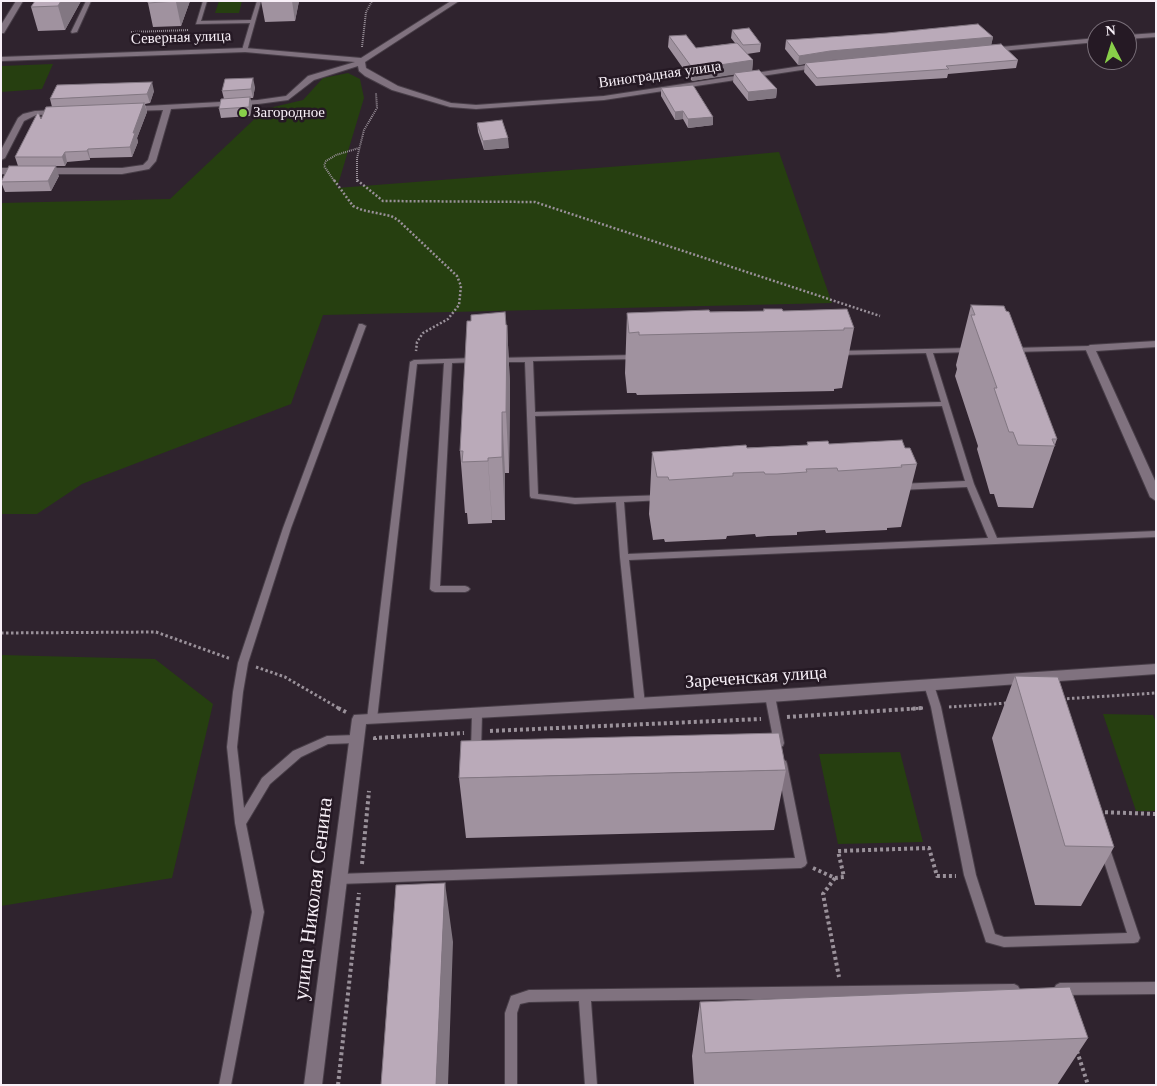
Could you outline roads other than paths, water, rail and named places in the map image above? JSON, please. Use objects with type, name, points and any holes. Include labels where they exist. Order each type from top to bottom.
[{"type":"street","points":[[1,31],[20,1]]},
{"type":"street","points":[[123,109],[281,100],[295,94],[311,78],[353,66],[456,1]]},
{"type":"street","points":[[1137,36],[1156,35]]},
{"type":"street","points":[[978,51],[1087,41]]},
{"type":"street","name":"Северная улица","points":[[1,59],[245,50],[361,60]]},
{"type":"street","name":"Виноградная улица","points":[[361,60],[362,69],[368,74],[395,88],[450,105],[476,107],[604,98],[829,64]]},
{"type":"street","points":[[1,171],[113,171],[138,170],[146,167],[152,161],[168,107]]},
{"type":"street","points":[[1,158],[21,120],[26,116],[35,113],[69,112]]},
{"type":"street","points":[[1156,344],[1090,348],[1156,497]]},
{"type":"street","name":"Зареченская улица","points":[[366,719],[770,696],[1156,669]]},
{"type":"street","name":"улица Николая Сенина","points":[[313,1085],[356,739],[366,719]]},
{"type":"lane","points":[[74,32],[89,1]]},
{"type":"lane","points":[[205,1],[198,23],[254,21]]},
{"type":"lane","points":[[245,50],[259,1]]},
{"type":"lane","points":[[225,1085],[258,912],[240,822],[232,747],[243,663],[287,528],[362,326]]},
{"type":"lane","points":[[1005,350],[1090,348]]},
{"type":"lane","points":[[832,353],[977,350]]},
{"type":"lane","points":[[929,351],[970,484],[994,541]]},
{"type":"lane","points":[[493,360],[646,357]]},
{"type":"lane","points":[[529,359],[534,496],[575,501],[669,497]]},
{"type":"lane","points":[[366,719],[414,362],[484,360]]},
{"type":"lane","points":[[448,361],[435,589],[464,589]]},
{"type":"lane","points":[[532,414],[946,404]]},
{"type":"lane","points":[[892,487],[970,484]]},
{"type":"lane","points":[[620,499],[624,557],[640,704]]},
{"type":"lane","points":[[624,557],[1156,534]]},
{"type":"lane","points":[[1048,677],[1057,700]]},
{"type":"lane","points":[[929,685],[936,708],[970,875],[990,938],[1004,942],[1134,938],[1093,812]]},
{"type":"lane","points":[[338,879],[801,863],[775,751],[774,718],[770,696]]},
{"type":"lane","points":[[477,714],[476,760],[486,759]]},
{"type":"lane","points":[[240,822],[266,781],[297,754],[327,740],[356,739]]},
{"type":"lane","points":[[1047,989],[1156,988]]},
{"type":"lane","points":[[511,1085],[511,1014],[515,1000],[529,996],[1027,989]]},
{"type":"lane","points":[[585,995],[591,1085]]},
{"type":"place","name":"Загородное","points":[[243,113]]}]
